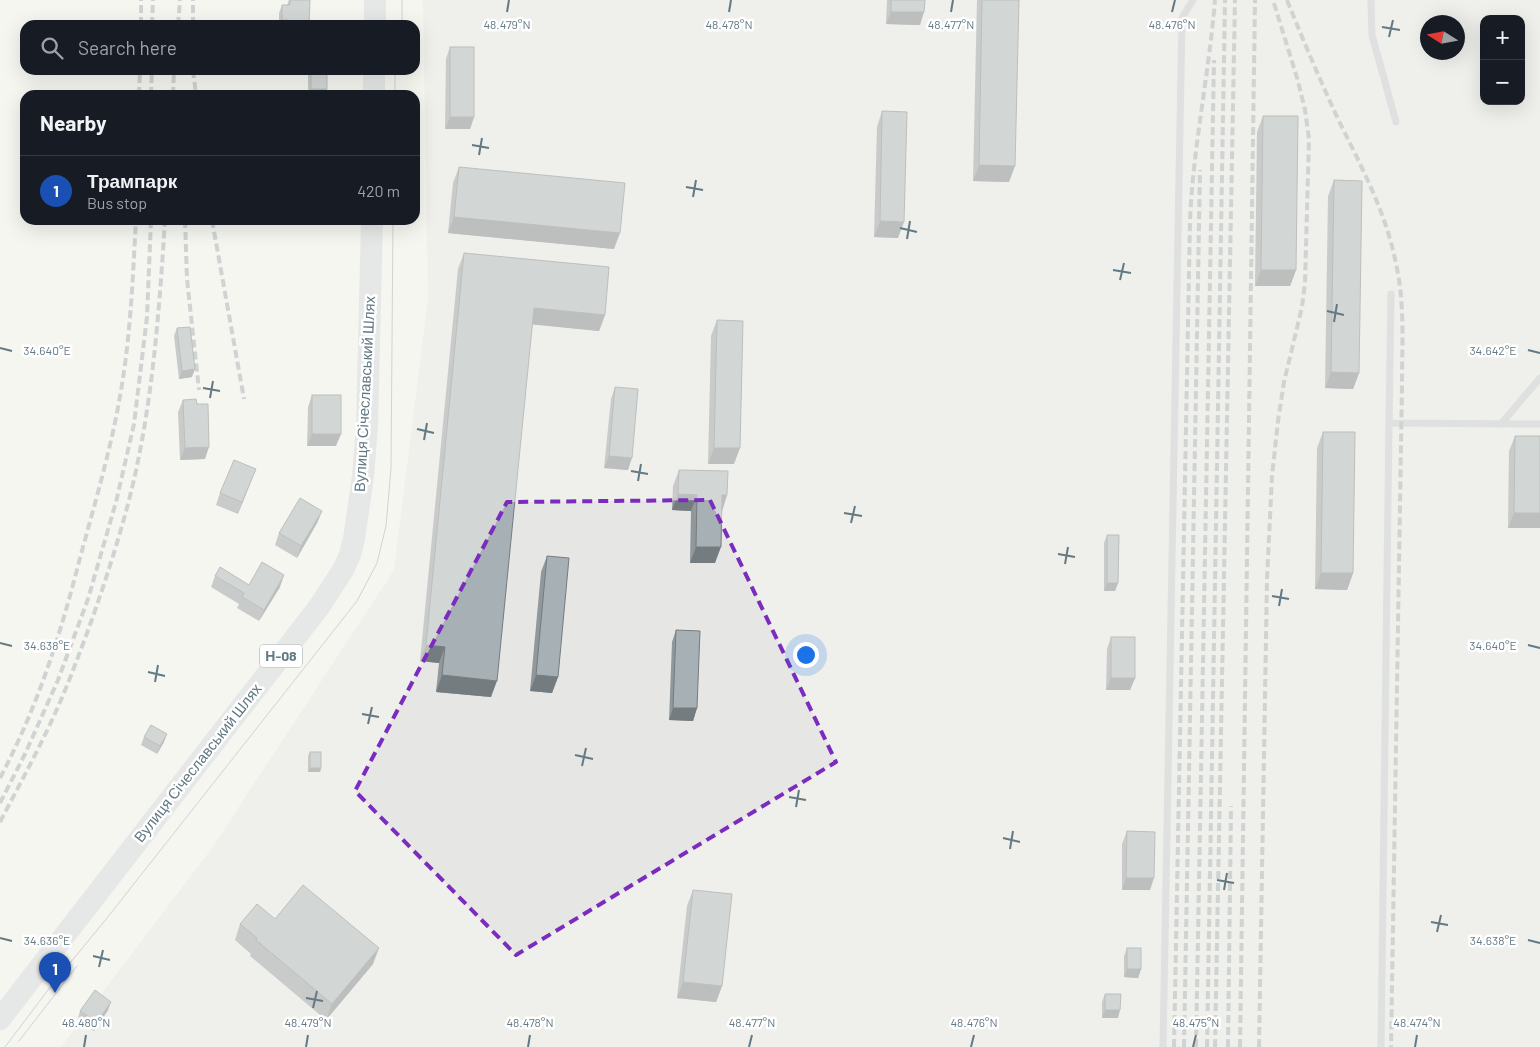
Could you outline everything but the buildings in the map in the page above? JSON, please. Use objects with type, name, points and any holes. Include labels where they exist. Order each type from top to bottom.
[{"type":"main road","points":[[375,0],[375,20]]},
{"type":"main road","points":[[374,75],[374,90]]},
{"type":"main road","name":"Вулиця Січеславський Шлях","points":[[0,1019],[319,607],[350,556],[363,476],[366,437],[372,225]]},
{"type":"lane","points":[[1162,1047],[1182,18],[1193,0]]},
{"type":"lane","points":[[1371,0],[1372,35],[1396,122]]},
{"type":"lane","points":[[1381,1047],[1391,294]]},
{"type":"lane","points":[[1501,424],[1540,378]]},
{"type":"lane","points":[[1389,423],[1540,424]]},
{"type":"highlighted area","points":[[710,500],[836,762],[516,955],[355,791],[507,502]]},
{"type":"shaded area","points":[[423,0],[1540,0],[1540,1047],[61,1047],[212,848],[394,570],[428,299]]},
{"type":"tram line","points":[[402,0],[402,20]]},
{"type":"tram line","points":[[395,75],[395,90]]},
{"type":"tram line","points":[[5,1047],[48,990],[357,601],[377,563],[386,526],[391,468],[393,225]]},
{"type":"tram line","points":[[19,1041],[77,966]]},
{"type":"railway","points":[[141,0],[141,20]]},
{"type":"railway","points":[[152,20],[153,0]]},
{"type":"railway","points":[[178,20],[180,0]]},
{"type":"railway","points":[[193,0],[193,20]]},
{"type":"railway","points":[[1174,1047],[1190,221],[1194,166],[1215,0]]},
{"type":"railway","points":[[1207,1047],[1225,0]]},
{"type":"railway","points":[[1215,1047],[1235,0]]},
{"type":"railway","points":[[1240,1047],[1255,0]]},
{"type":"railway","points":[[1259,1047],[1267,579],[1272,476],[1284,382],[1302,307],[1305,283],[1309,139],[1298,81],[1273,0]]},
{"type":"railway","points":[[1287,0],[1305,45],[1364,172],[1386,226],[1392,245],[1401,294],[1402,385],[1391,1047]]},
{"type":"railway","points":[[1196,1047],[1214,60]]},
{"type":"railway","points":[[139,90],[140,75]]},
{"type":"railway","points":[[151,90],[152,75]]},
{"type":"railway","points":[[173,90],[174,75]]},
{"type":"railway","points":[[194,75],[195,90]]},
{"type":"railway","points":[[1184,1047],[1200,170]]},
{"type":"railway","points":[[0,778],[26,724],[56,643],[110,446],[126,358],[136,225]]},
{"type":"railway","points":[[0,803],[25,754],[58,680],[88,599],[116,502],[134,424],[147,317],[151,225]]},
{"type":"railway","points":[[0,822],[61,701],[101,594],[128,504],[149,399],[157,327],[165,225]]},
{"type":"railway","points":[[185,225],[187,279],[199,390]]},
{"type":"railway","points":[[213,225],[244,399]]},
{"type":"railway","points":[[1228,1047],[1231,806]]},
{"type":"place","name":"Трампарк","points":[[55,993]]}]
